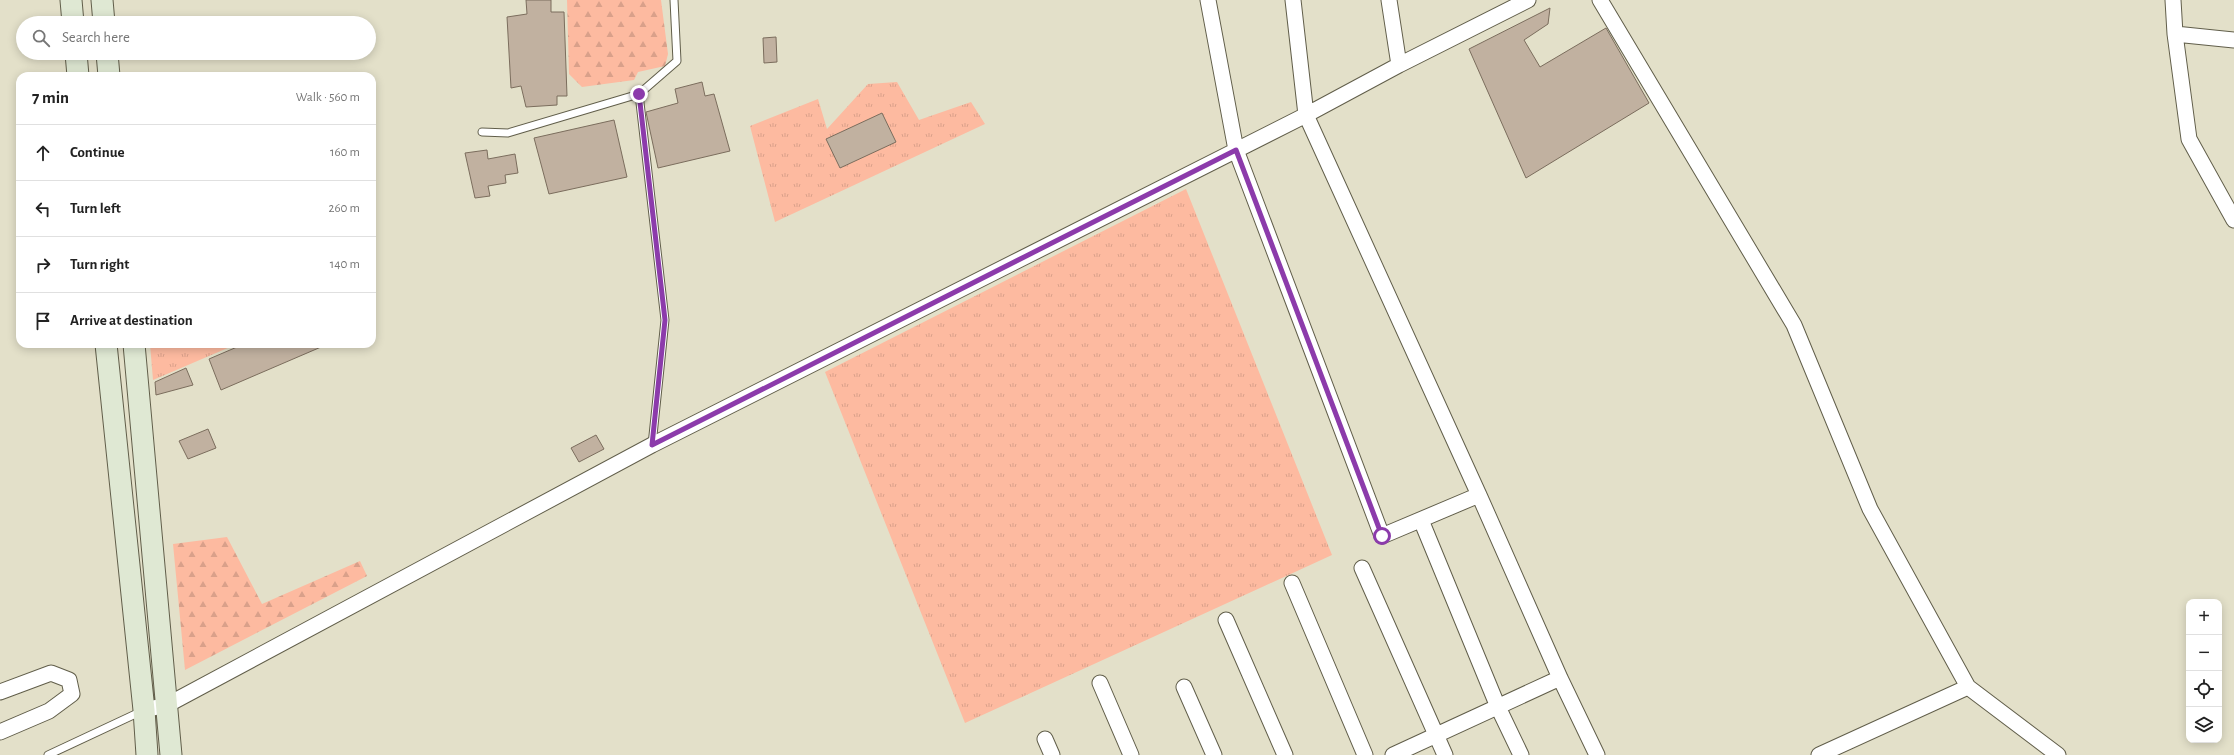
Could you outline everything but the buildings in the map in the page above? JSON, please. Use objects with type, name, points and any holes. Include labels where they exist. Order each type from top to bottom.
[{"type":"street","points":[[70,0],[72,16]]},
{"type":"street","points":[[102,0],[103,16]]},
{"type":"street","points":[[1208,0],[1236,150],[1382,536],[1479,495]]},
{"type":"street","points":[[1293,0],[1306,116],[1479,495],[1560,678],[1597,755]]},
{"type":"street","points":[[1389,0],[1399,65]]},
{"type":"street","points":[[144,710],[167,705],[652,445],[1306,116],[1399,65],[1528,0]]},
{"type":"street","points":[[1600,0],[1794,325],[1870,509],[1968,687],[2058,755]]},
{"type":"street","points":[[2173,0],[2175,34],[2189,138],[2234,220]]},
{"type":"street","points":[[2175,34],[2234,40]]},
{"type":"street","points":[[77,60],[78,72]]},
{"type":"street","points":[[108,60],[109,72]]},
{"type":"street","points":[[106,348],[144,710],[147,755]]},
{"type":"street","points":[[134,348],[171,755]]},
{"type":"street","points":[[1421,520],[1498,707],[1521,755]]},
{"type":"street","points":[[1362,568],[1445,755]]},
{"type":"street","points":[[1292,583],[1365,755]]},
{"type":"street","points":[[1226,620],[1285,755]]},
{"type":"street","points":[[0,692],[52,673],[69,680],[72,694],[49,711],[0,732]]},
{"type":"street","points":[[1393,755],[1560,678]]},
{"type":"street","points":[[1100,683],[1131,755]]},
{"type":"street","points":[[1184,687],[1214,755]]},
{"type":"street","points":[[1819,755],[1968,687]]},
{"type":"street","points":[[1045,739],[1052,755]]},
{"type":"lane","points":[[482,132],[508,133],[639,94],[677,61],[674,0]]},
{"type":"lane","points":[[639,94],[665,320],[652,445]]},
{"type":"lane","points":[[48,755],[144,710]]},
{"type":"green space","points":[[567,0],[661,0],[668,54],[665,66],[638,72],[634,80],[582,87],[569,74]]},
{"type":"green space","points":[[897,82],[919,120],[971,102],[985,124],[775,222],[750,126],[818,99],[827,129],[868,84]]},
{"type":"green space","points":[[1186,189],[1332,555],[965,723],[825,372]]},
{"type":"green space","points":[[150,348],[228,348],[153,380]]},
{"type":"green space","points":[[227,537],[262,604],[360,561],[367,576],[185,670],[173,544]]},
{"type":"route","points":[[639,94],[665,320],[652,445],[1236,150],[1382,536]]}]
